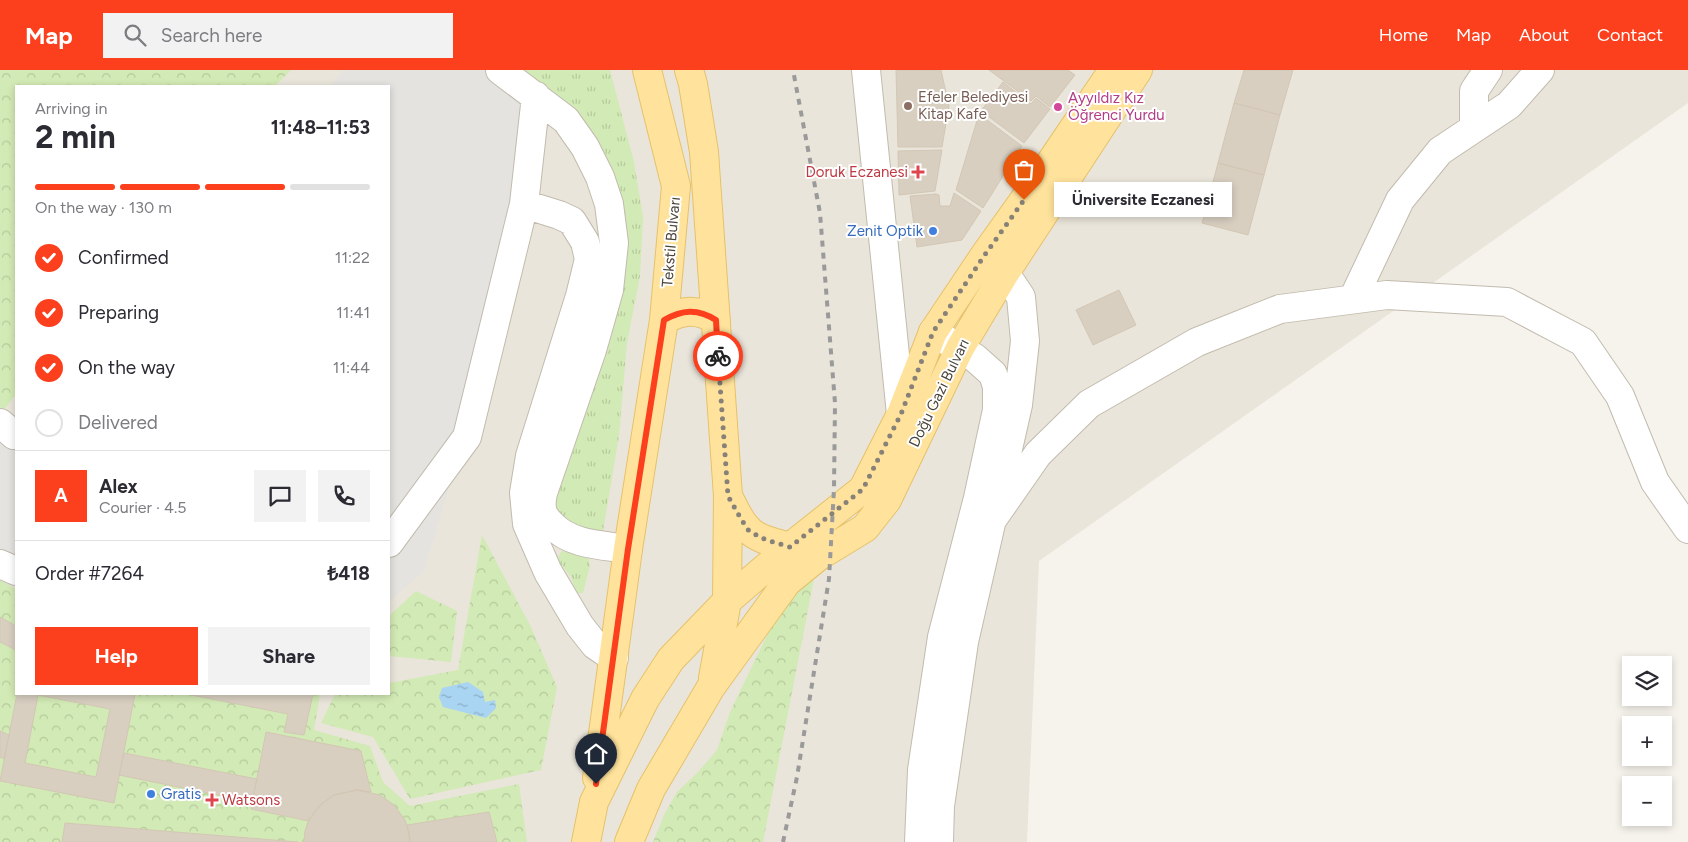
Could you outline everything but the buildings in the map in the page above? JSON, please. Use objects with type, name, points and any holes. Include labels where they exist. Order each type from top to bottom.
[{"type":"main road","name":"Tekstil Bulvarı","points":[[594,802],[628,549],[664,320],[676,186],[648,70]]},
{"type":"main road","points":[[629,842],[652,789],[711,687],[727,601],[728,496],[704,152],[689,70]]},
{"type":"main road","points":[[586,842],[594,802],[645,700],[671,659],[727,601],[790,547],[863,489],[901,414],[933,332],[1113,70]]},
{"type":"main road","name":"Doğu Gazi Bulvarı","points":[[711,687],[787,582],[819,556],[865,528],[887,500],[960,348],[1005,273],[1138,70]]},
{"type":"main road","points":[[664,320],[678,312],[693,311],[708,315],[716,320]]},
{"type":"main road","points":[[728,496],[749,531],[766,540],[790,547]]},
{"type":"street","points":[[500,70],[566,120],[585,147],[600,177],[610,204],[614,243],[606,299],[592,350],[543,492],[542,510],[547,520],[568,538],[628,549]]},
{"type":"street","points":[[866,70],[901,414]]},
{"type":"street","points":[[1474,128],[1474,91],[1488,70]]},
{"type":"street","points":[[1353,299],[1400,200],[1440,151],[1509,105],[1540,70]]},
{"type":"street","points":[[390,542],[467,437],[524,204],[536,96]]},
{"type":"street","points":[[524,204],[560,215],[572,222],[585,242],[589,260],[580,296],[530,456],[524,493],[527,524],[548,572],[580,626],[595,645],[614,658]]},
{"type":"street","points":[[939,842],[940,806],[964,642],[1018,405],[1025,342],[1021,297],[1005,273],[984,256]]},
{"type":"street","points":[[992,520],[1038,454],[1089,404],[1197,342],[1280,309],[1387,295],[1507,302],[1583,342],[1620,396],[1656,482],[1688,529]]},
{"type":"street","points":[[919,842],[922,770],[942,637],[978,498],[997,410],[997,387],[993,374],[975,358],[933,332]]},
{"type":"street","points":[[0,564],[15,571]]},
{"type":"shaded area","points":[[0,70],[1688,70],[1688,103],[1039,561],[1027,842],[0,842]]},
{"type":"shaded area","points":[[344,70],[486,70],[540,123],[526,232],[424,571],[390,601],[390,85],[331,85]]},
{"type":"shaded area","points":[[15,413],[15,564],[0,556],[0,417]]},
{"type":"green space","points":[[0,70],[291,70],[276,85],[15,85],[15,395],[4,410],[0,407]]},
{"type":"green space","points":[[513,70],[610,70],[634,162],[643,217],[640,276],[627,343],[619,436],[602,537],[590,538],[546,510],[578,423],[609,188]]},
{"type":"green space","points":[[482,535],[530,625],[557,687],[541,770],[410,799],[373,737],[321,723],[335,695],[390,695],[390,683],[458,670]]},
{"type":"green space","points":[[562,551],[588,554],[590,566],[583,593],[576,593],[571,577],[560,563],[558,557]]},
{"type":"green space","points":[[814,579],[763,842],[653,842],[665,813],[677,792],[717,750],[730,712],[782,604],[797,589]]},
{"type":"green space","points":[[0,580],[15,588],[15,695],[320,695],[314,730],[370,746],[383,782],[410,806],[519,784],[527,842],[0,842]]},
{"type":"green space","points":[[416,591],[457,611],[451,662],[390,656],[390,615]]},
{"type":"water","points":[[468,682],[483,692],[485,702],[495,700],[496,708],[486,718],[443,707],[439,697],[442,688]]},
{"type":"railway","points":[[783,842],[797,777],[829,579],[834,489],[835,403],[820,213],[793,70]]},
{"type":"way so far","points":[[718,356],[728,496],[749,531],[766,540],[790,547],[863,489],[901,414],[933,332],[1024,200]]},
{"type":"place","name":"Efeler Belediyesi Kitap Kafe","points":[[908,106]]},
{"type":"place","name":"Ayyıldız Kız Öğrenci Yurdu","points":[[1058,107]]},
{"type":"place","name":"Doruk Eczanesi","points":[[918,172]]},
{"type":"place","name":"Üniversite Eczanesi","points":[[1024,200]]},
{"type":"place","name":"Zenit Optik","points":[[933,231]]},
{"type":"place","name":"Gratis","points":[[151,794]]},
{"type":"place","name":"Watsons","points":[[212,800]]},
{"type":"route","points":[[596,784],[628,549],[664,320],[678,312],[693,311],[708,315],[716,320],[718,356]]}]
